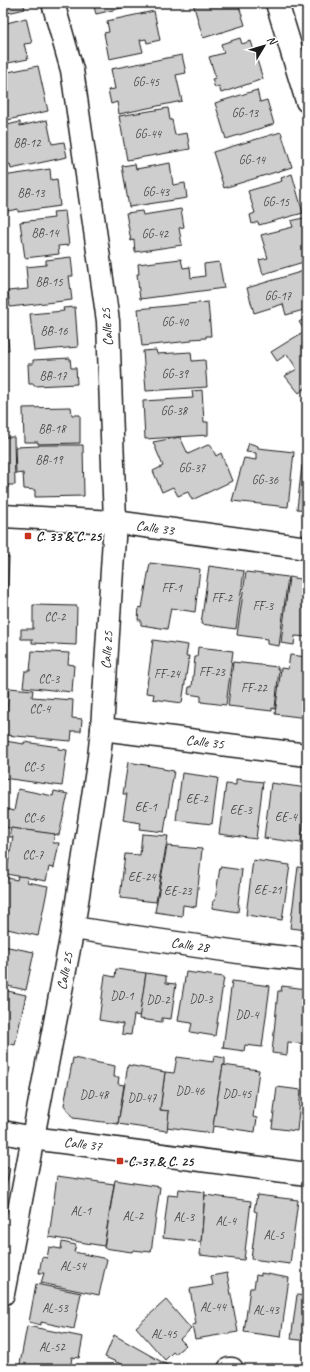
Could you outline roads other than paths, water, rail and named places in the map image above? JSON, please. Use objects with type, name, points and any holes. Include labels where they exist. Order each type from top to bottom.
[{"type":"street","name":"Calle 25","points":[[3,1294],[73,928],[98,765],[102,729],[115,522],[108,321],[72,70],[53,3]]},
{"type":"street","points":[[277,3],[307,101]]},
{"type":"street","name":"Calle 33","points":[[3,516],[115,522],[307,548]]},
{"type":"street","name":"Calle 35","points":[[102,729],[307,755]]},
{"type":"street","name":"Calle 28","points":[[73,928],[252,954],[307,960]]},
{"type":"street","name":"Calle 37","points":[[3,1132],[32,1138],[307,1174]]},
{"type":"place","name":"C. 33 & C. 25","points":[[28,536]]},
{"type":"place","name":"C. 37 & C. 25","points":[[120,1161]]}]
